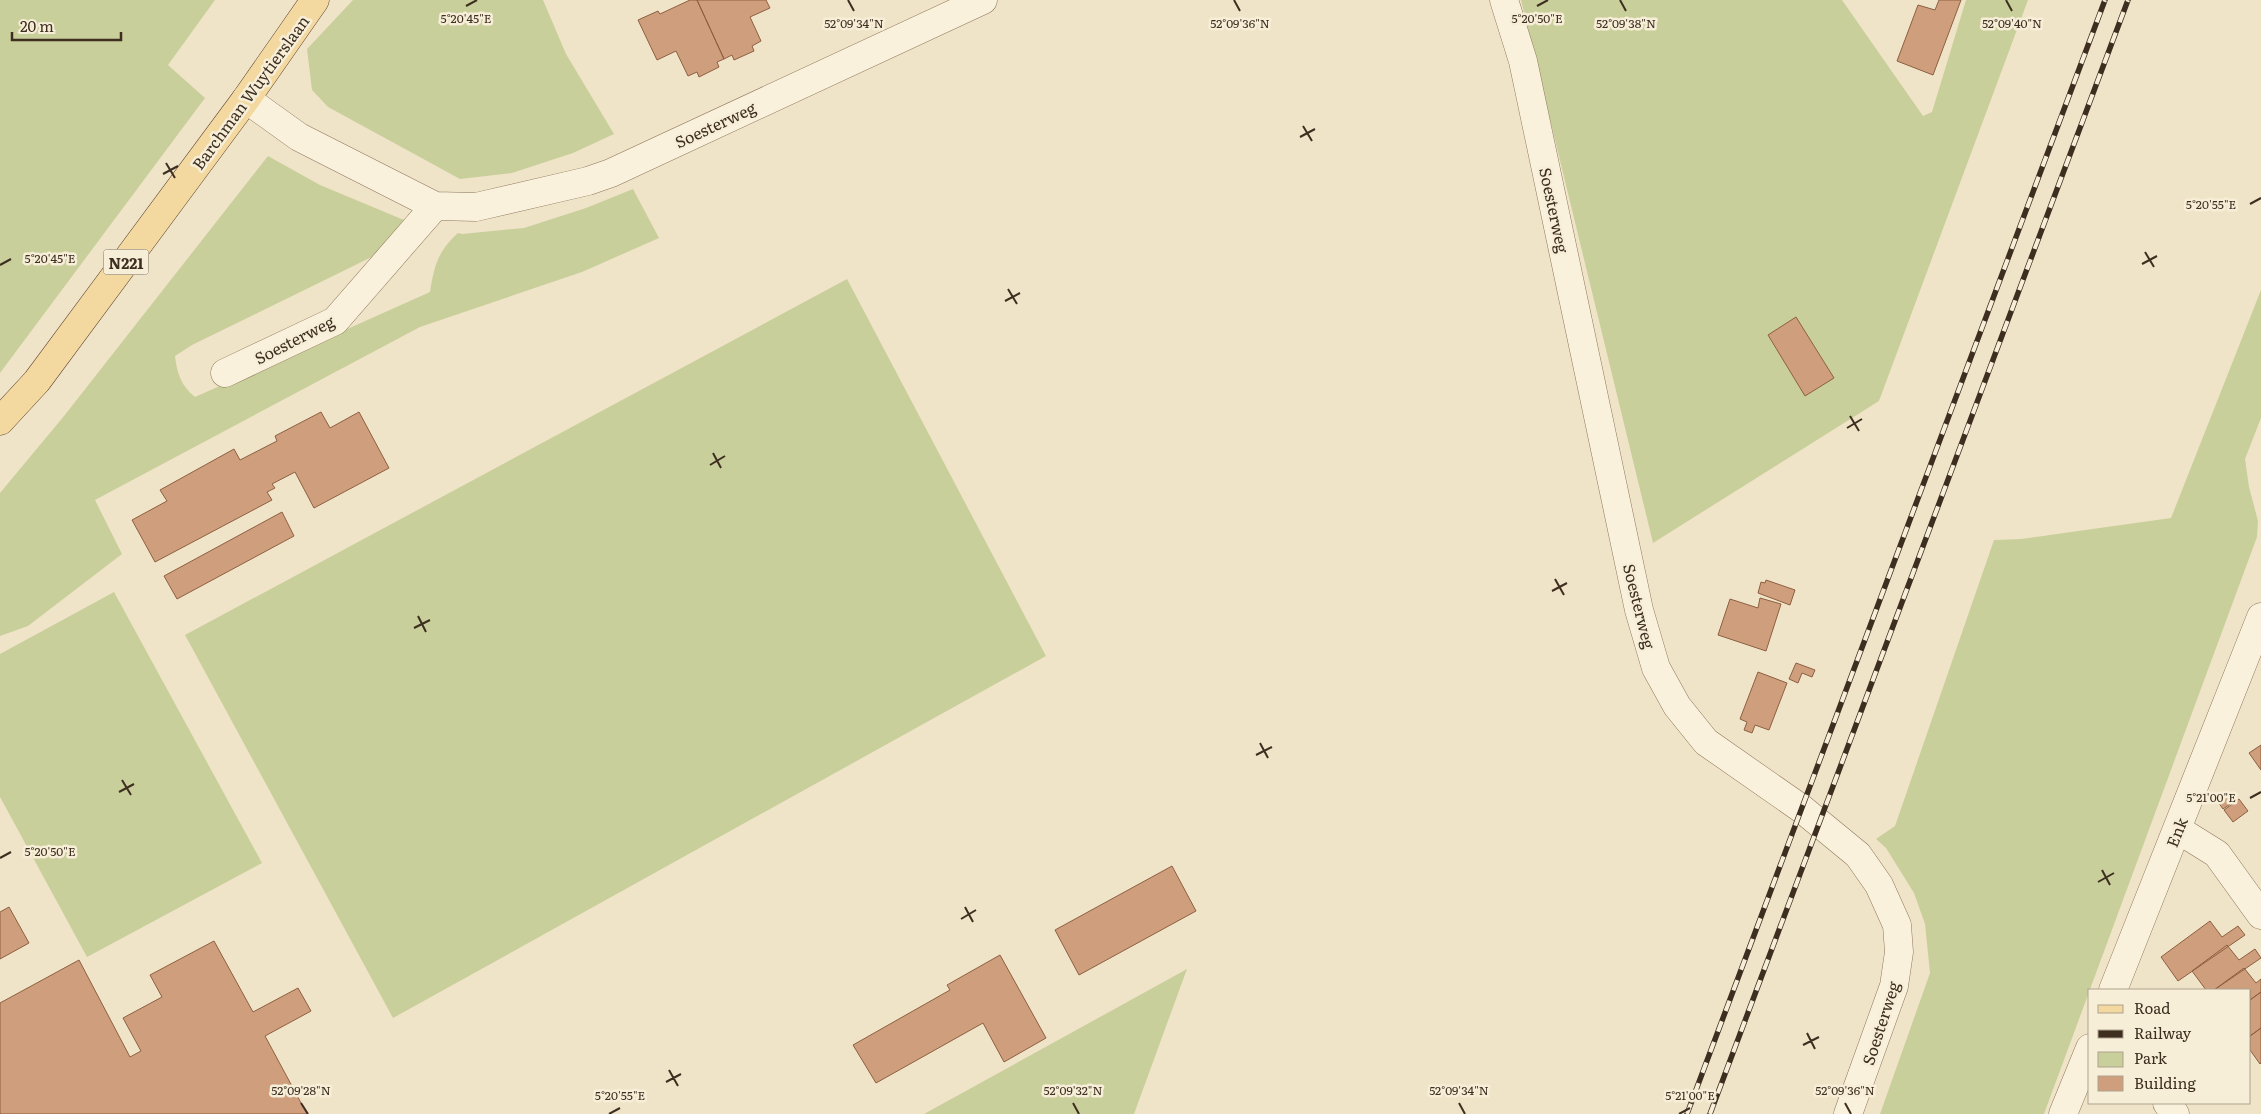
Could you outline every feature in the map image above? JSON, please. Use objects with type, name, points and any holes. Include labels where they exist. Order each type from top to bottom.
[{"type":"main road","name":"Barchman Wuytierslaan","points":[[0,420],[38,381],[246,99],[316,0]]},
{"type":"street","name":"Soesterweg","points":[[246,99],[299,136],[434,206],[476,207],[588,181],[611,173],[983,0]]},
{"type":"street","name":"Soesterweg","points":[[1504,0],[1523,61],[1639,610],[1656,668],[1677,706],[1706,742],[1802,809],[1858,855],[1879,885],[1897,925],[1899,952],[1894,986],[1848,1114]]},
{"type":"street","name":"Soesterweg","points":[[225,373],[335,321],[434,206]]},
{"type":"street","name":"Enk","points":[[2113,989],[2177,828],[2250,678],[2261,617]]},
{"type":"street","points":[[2177,828],[2217,854],[2261,915]]},
{"type":"street","points":[[2064,1114],[2088,1053]]},
{"type":"green space","points":[[0,0],[215,0],[168,65],[205,98],[0,373]]},
{"type":"green space","points":[[353,0],[543,0],[566,54],[614,134],[573,153],[512,173],[460,179],[328,107],[312,90],[307,49]]},
{"type":"green space","points":[[1521,0],[1842,0],[1923,116],[1932,112],[1966,0],[2028,0],[1879,401],[1653,543]]},
{"type":"green space","points":[[268,156],[320,185],[404,220],[388,249],[192,345],[175,356],[180,379],[195,397],[430,292],[433,274],[441,253],[458,233],[524,228],[586,208],[633,189],[659,238],[582,272],[420,327],[95,500],[122,554],[28,626],[0,636],[0,493],[64,416]]},
{"type":"green space","points":[[847,279],[1046,656],[393,1018],[185,635]]},
{"type":"green space","points":[[2261,290],[2261,418],[2245,459],[2249,487],[2258,521],[2257,537],[2090,989],[2088,989],[2088,995],[2044,1114],[1880,1114],[1930,973],[1925,924],[1914,893],[1886,848],[1876,839],[1895,826],[1994,540],[2021,539],[2171,518]]},
{"type":"green space","points":[[114,592],[262,863],[87,957],[0,797],[0,654]]},
{"type":"green space","points":[[1187,969],[1134,1114],[924,1114]]},
{"type":"building","points":[[690,0],[697,0],[724,59],[717,62],[719,67],[699,77],[697,72],[688,76],[676,51],[657,60],[638,20],[658,11],[660,14]]},
{"type":"building","points":[[697,0],[766,0],[770,8],[750,17],[761,41],[752,46],[754,51],[734,60],[732,55],[724,59]]},
{"type":"building","points":[[1939,0],[1961,0],[1933,75],[1897,61],[1918,5],[1935,10]]},
{"type":"building","points":[[1796,317],[1834,378],[1805,396],[1768,335]]},
{"type":"building","points":[[321,412],[330,428],[359,412],[389,468],[314,508],[295,472],[272,484],[275,488],[267,492],[272,500],[155,562],[132,520],[167,501],[160,490],[234,449],[240,460],[277,441],[275,436]]},
{"type":"building","points":[[282,512],[294,536],[177,599],[164,576]]},
{"type":"building","points":[[1766,580],[1795,590],[1790,605],[1758,593],[1761,582],[1765,583]]},
{"type":"building","points":[[1760,598],[1781,604],[1766,651],[1718,635],[1730,599],[1758,608]]},
{"type":"building","points":[[1796,663],[1815,670],[1812,677],[1802,673],[1798,683],[1789,679]]},
{"type":"building","points":[[1758,672],[1787,683],[1769,730],[1755,725],[1752,733],[1744,730],[1747,722],[1740,719]]},
{"type":"building","points":[[2261,745],[2261,770],[2249,753]]},
{"type":"building","points":[[2225,791],[2233,802],[2223,809],[2215,798]]},
{"type":"building","points":[[2239,799],[2248,811],[2233,822],[2224,810]]},
{"type":"building","points":[[1172,866],[1196,911],[1079,975],[1055,930]]},
{"type":"building","points":[[9,907],[29,943],[0,959],[0,912]]},
{"type":"building","points":[[2210,921],[2222,937],[2238,926],[2245,935],[2178,981],[2161,957]]},
{"type":"building","points":[[214,941],[253,1012],[298,988],[311,1011],[265,1036],[307,1114],[0,1114],[0,1003],[79,960],[130,1057],[141,1051],[123,1018],[162,997],[150,975]]},
{"type":"building","points":[[2227,945],[2239,960],[2255,949],[2261,958],[2215,989],[2205,989],[2192,971]]},
{"type":"building","points":[[1000,955],[1046,1038],[1004,1062],[983,1023],[876,1083],[853,1045],[950,990],[947,985]]},
{"type":"building","points":[[2244,968],[2256,983],[2261,979],[2261,992],[2251,999],[2251,989],[2215,989]]},
{"type":"building","points":[[2261,992],[2261,1028],[2251,1035],[2251,999]]},
{"type":"building","points":[[2261,1028],[2260,1064],[2251,1051],[2251,1035]]},
{"type":"railway","points":[[1687,1114],[2105,0]]},
{"type":"railway","points":[[1710,1114],[2128,0]]}]
